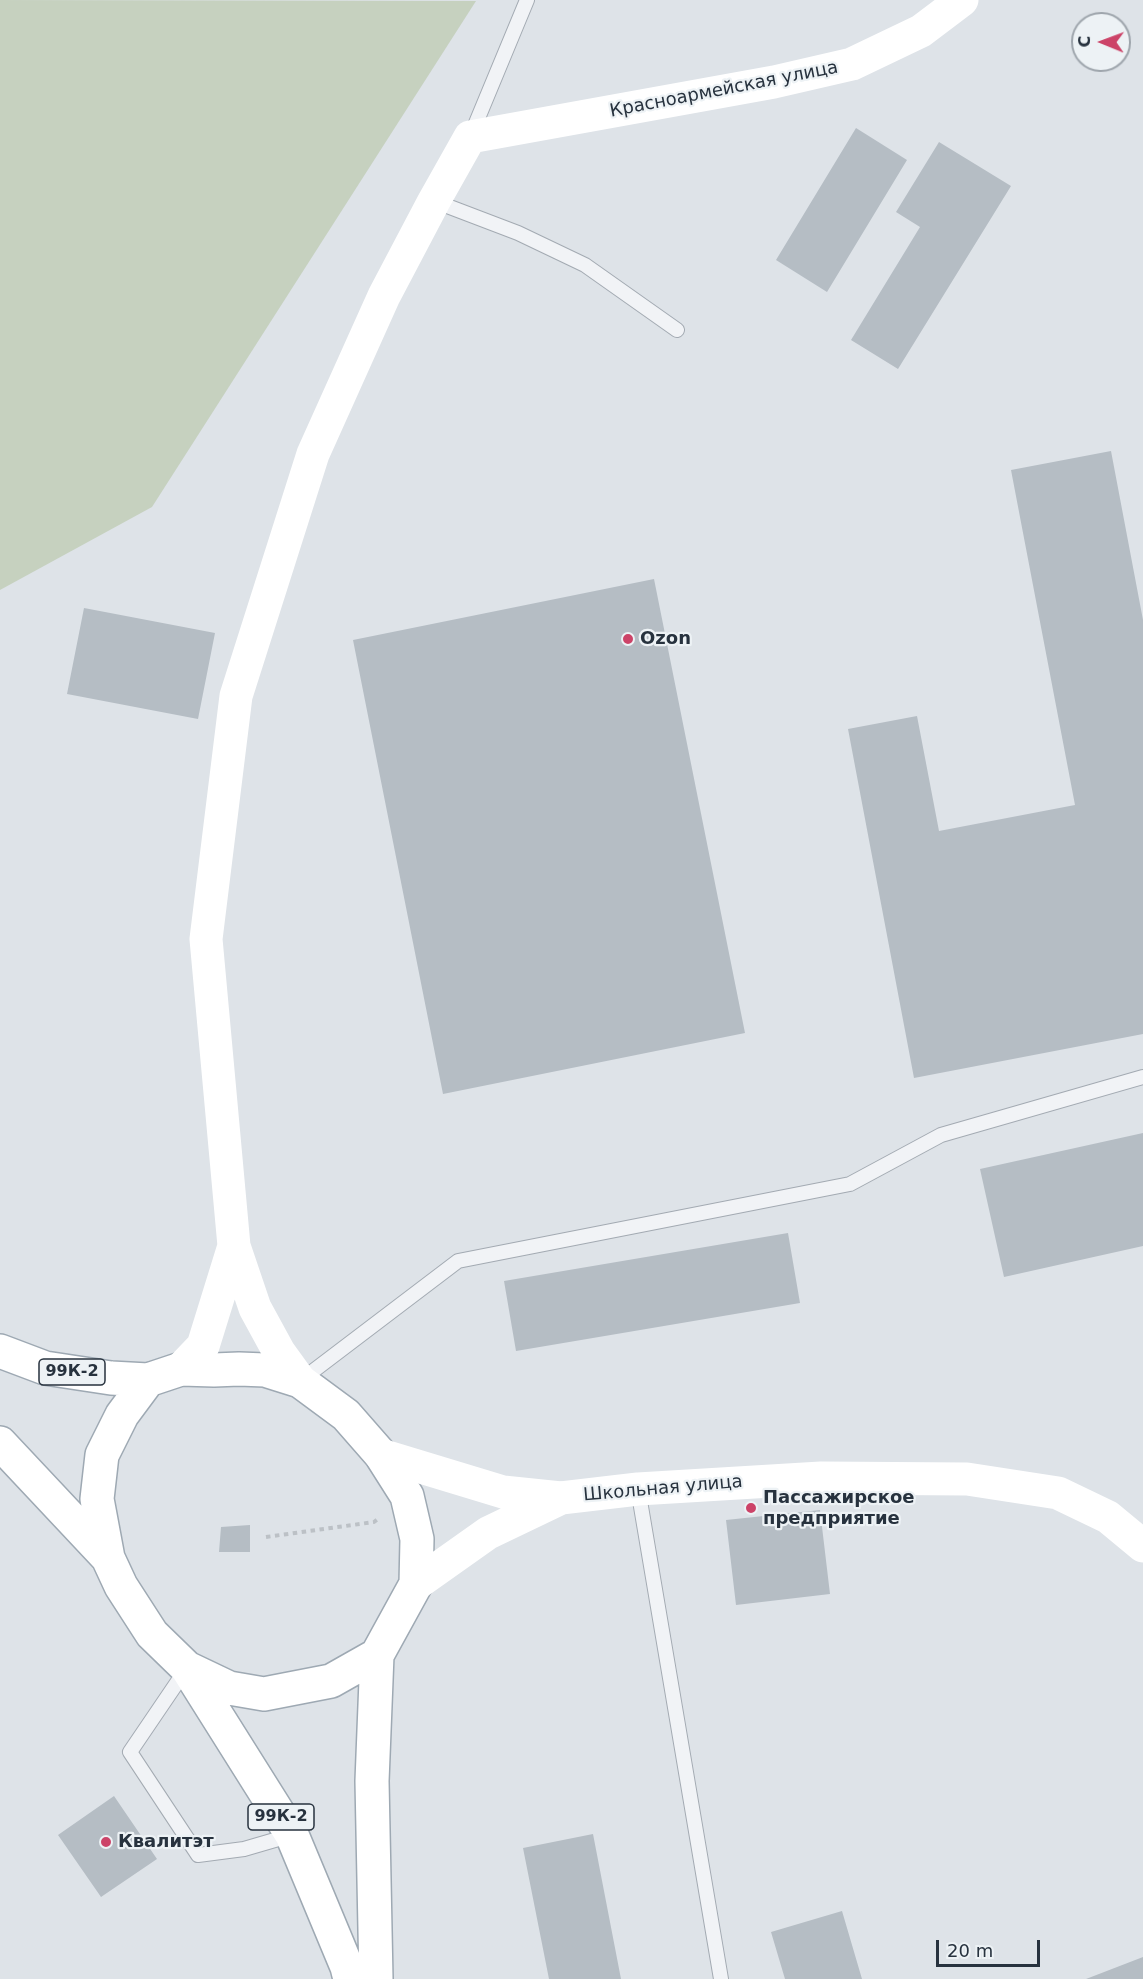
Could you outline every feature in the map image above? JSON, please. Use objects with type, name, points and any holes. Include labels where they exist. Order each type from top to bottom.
[{"type":"main road","name":"Красноармейская улица","points":[[470,137],[774,82],[852,64],[921,31],[962,0]]},
{"type":"main road","points":[[300,1381],[279,1352],[255,1308],[234,1246],[206,939],[236,696],[313,454],[384,296],[470,137]]},
{"type":"main road","points":[[181,1369],[203,1346],[234,1246]]},
{"type":"main road","name":"99К-2","points":[[0,1351],[45,1368],[111,1378],[148,1380],[181,1369],[265,1370],[300,1381],[346,1414],[381,1455],[407,1496],[417,1539],[416,1584],[377,1655],[372,1780],[376,1979]]},
{"type":"main road","name":"99К-2","points":[[148,1380],[122,1415],[102,1455],[98,1500],[108,1558],[121,1586],[152,1634],[187,1668],[292,1835],[348,1967],[350,1979]]},
{"type":"main road","name":"99К-2","points":[[0,1443],[108,1558]]},
{"type":"main road","points":[[381,1455],[503,1492],[561,1498]]},
{"type":"main road","name":"Школьная улица","points":[[561,1498],[638,1489],[821,1478],[967,1479],[1059,1493],[1108,1517],[1143,1546]]},
{"type":"main road","points":[[416,1584],[489,1533],[561,1498]]},
{"type":"main road","name":"99К-2","points":[[187,1668],[229,1688],[264,1694],[331,1681],[377,1655]]},
{"type":"lane","points":[[470,137],[527,0]]},
{"type":"lane","points":[[434,201],[518,233],[585,265],[677,330]]},
{"type":"lane","points":[[300,1381],[458,1262],[850,1184],[940,1135],[1143,1077]]},
{"type":"lane","points":[[638,1489],[722,1979]]},
{"type":"lane","points":[[187,1668],[130,1752],[198,1856],[244,1849],[292,1835]]},
{"type":"path","points":[[266,1537],[374,1522],[407,1496]]},
{"type":"green space","points":[[0,0],[476,1],[152,507],[0,590]]},
{"type":"building","points":[[856,128],[907,160],[827,292],[776,260]]},
{"type":"building","points":[[939,142],[1011,186],[898,369],[851,340],[920,227],[896,212]]},
{"type":"building","points":[[1111,451],[1143,620],[1143,1034],[914,1078],[848,729],[917,716],[939,831],[1075,805],[1011,470]]},
{"type":"building","points":[[654,579],[745,1033],[443,1094],[353,640]]},
{"type":"building","points":[[84,608],[215,633],[198,719],[67,694]]},
{"type":"building","points":[[1143,1133],[1143,1246],[1004,1277],[980,1169]]},
{"type":"building","points":[[788,1233],[800,1303],[516,1351],[504,1281]]},
{"type":"building","points":[[820,1510],[830,1594],[736,1605],[726,1520]]},
{"type":"building","points":[[250,1525],[250,1552],[219,1552],[221,1527]]},
{"type":"building","points":[[114,1796],[157,1859],[101,1897],[58,1835]]},
{"type":"building","points":[[593,1834],[621,1979],[549,1979],[523,1848]]},
{"type":"building","points":[[842,1911],[862,1979],[785,1979],[771,1932]]},
{"type":"building","points":[[1143,1957],[1143,1979],[1086,1979]]},
{"type":"place","name":"Ozon","points":[[628,639]]},
{"type":"place","name":"Пассажирское предприятие","points":[[751,1508]]},
{"type":"place","name":"Квалитэт","points":[[106,1842]]}]
